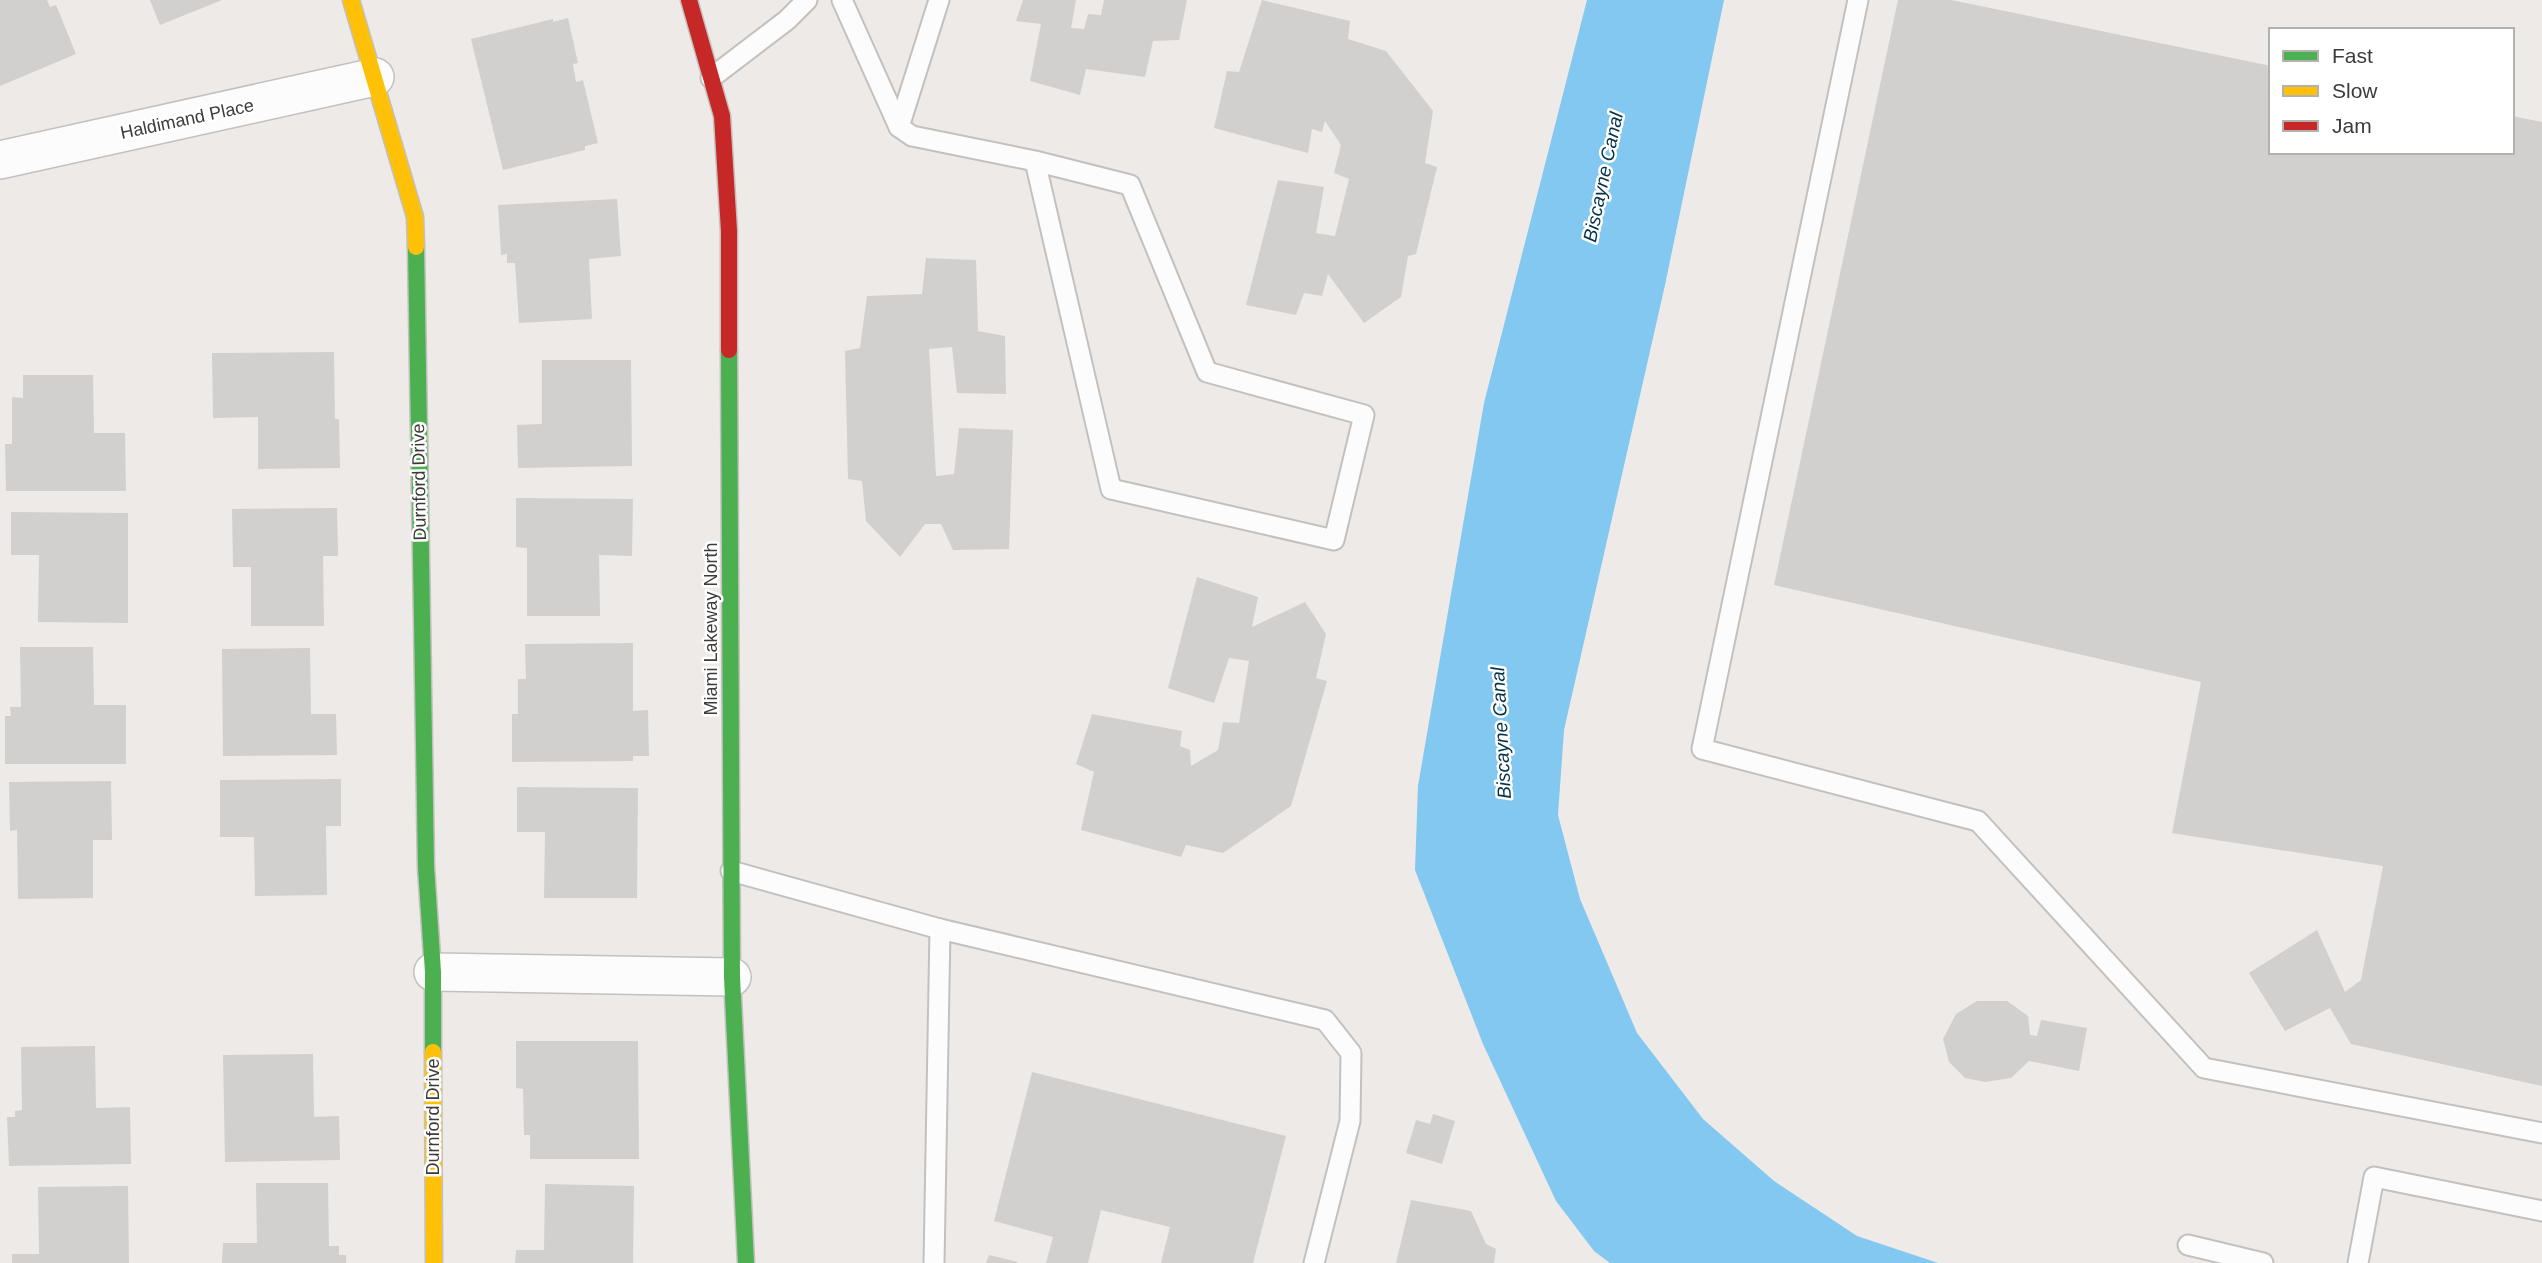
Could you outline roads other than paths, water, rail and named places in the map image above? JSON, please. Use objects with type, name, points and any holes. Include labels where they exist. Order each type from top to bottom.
[{"type":"street","name":"Durnford Drive","points":[[351,0],[415,217],[426,867],[433,972],[434,1263]]},
{"type":"street","name":"Miami Lakeway North","points":[[689,0],[722,116],[729,230],[732,977],[746,1263]]},
{"type":"street","name":"Haldimand Place","points":[[0,160],[375,77]]},
{"type":"street","points":[[433,972],[732,977]]},
{"type":"lane","points":[[711,78],[787,20],[807,0]]},
{"type":"lane","points":[[842,0],[899,127],[912,136],[1035,161],[1130,185],[1207,372],[1364,415],[1334,540],[1111,489],[1035,161]]},
{"type":"lane","points":[[899,127],[939,0]]},
{"type":"lane","points":[[1858,0],[1702,748],[1978,821],[2204,1068],[2542,1133]]},
{"type":"lane","points":[[731,871],[940,929],[1325,1020],[1351,1053],[1350,1121],[1314,1263]]},
{"type":"lane","points":[[933,1263],[940,929]]},
{"type":"lane","points":[[2358,1263],[2374,1177],[2542,1211]]},
{"type":"lane","points":[[2188,1245],[2263,1263]]},
{"type":"water","name":"Biscayne Canal","points":[[1587,0],[1724,0],[1665,285],[1564,730],[1558,815],[1580,899],[1637,1033],[1703,1119],[1774,1181],[1857,1236],[1938,1263],[1610,1263],[1594,1251],[1556,1201],[1483,1044],[1415,870],[1418,786],[1484,403]]}]
